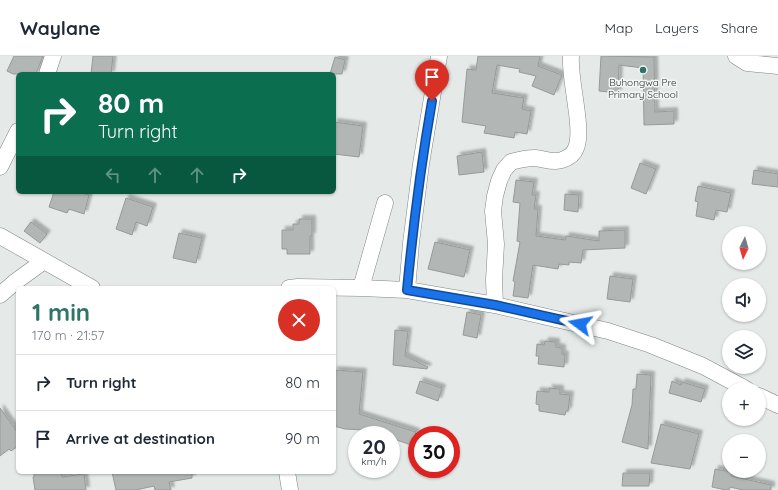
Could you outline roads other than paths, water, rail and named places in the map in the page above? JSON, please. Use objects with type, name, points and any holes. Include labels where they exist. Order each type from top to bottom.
[{"type":"street","points":[[47,72],[52,56]]},
{"type":"street","points":[[407,290],[421,164],[439,56]]},
{"type":"street","points":[[495,305],[494,280],[496,244],[493,211],[499,181],[510,162],[535,158],[552,161],[561,160],[572,154],[577,147],[578,131],[571,56]]},
{"type":"street","points":[[736,56],[746,63],[778,66]]},
{"type":"street","points":[[0,166],[16,135]]},
{"type":"street","points":[[360,288],[386,203]]},
{"type":"street","points":[[0,236],[88,286]]},
{"type":"street","points":[[0,295],[44,261]]},
{"type":"street","points":[[336,288],[407,290],[495,305],[608,331],[703,366],[733,382]]},
{"type":"street","points":[[766,399],[778,405]]},
{"type":"street","points":[[287,474],[290,490]]},
{"type":"place","name":"Buhongwa Pre Primary School","points":[[643,70]]}]
